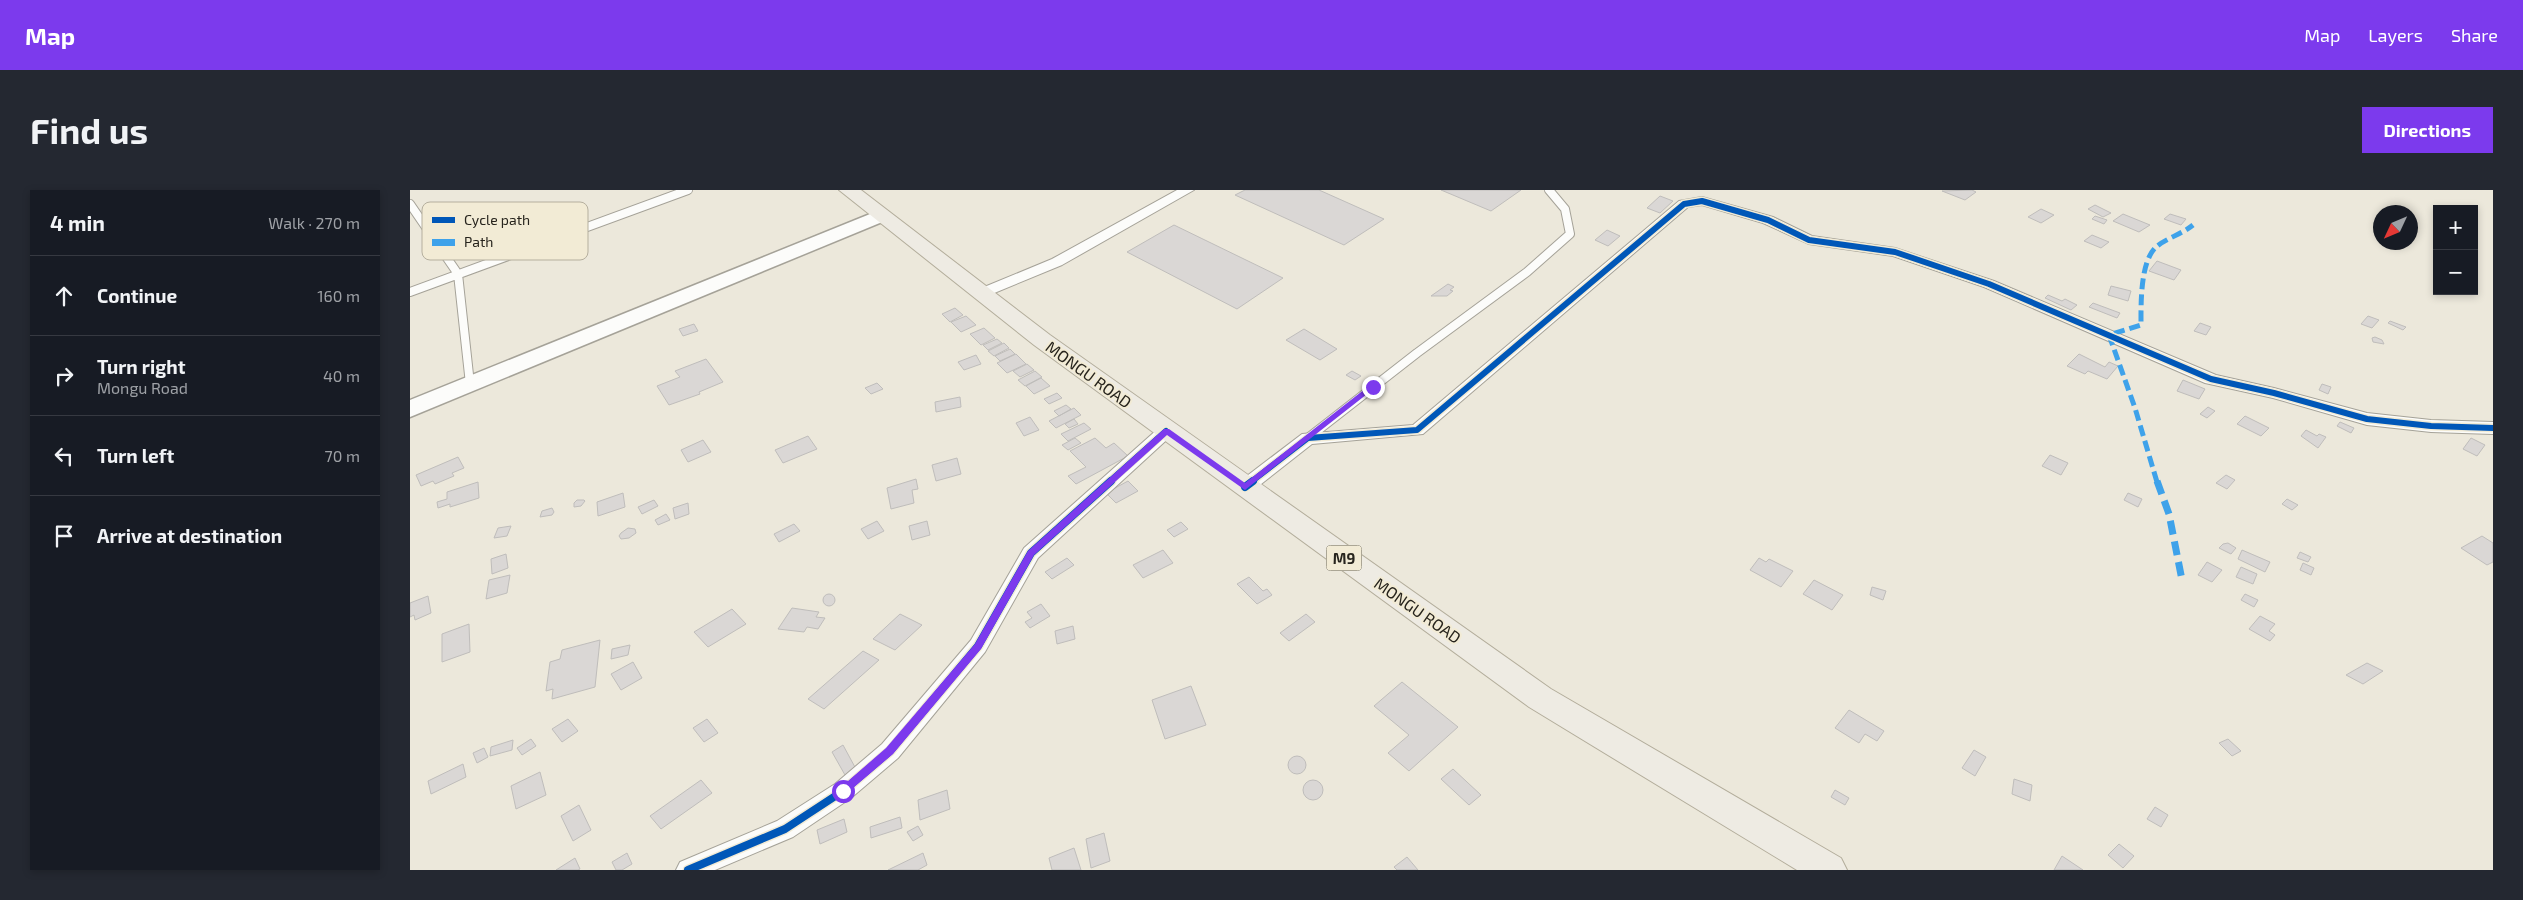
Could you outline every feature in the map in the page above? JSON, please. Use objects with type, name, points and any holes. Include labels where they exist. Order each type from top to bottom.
[{"type":"main road","name":"M9","points":[[849,190],[880,216]]},
{"type":"main road","name":"MONGU ROAD","points":[[880,216],[1166,431],[1540,698],[1829,870]]},
{"type":"main road","points":[[410,409],[880,216]]},
{"type":"street","points":[[982,294],[1057,262],[1187,190]]},
{"type":"street","points":[[1245,487],[1308,438],[1417,430],[1684,204],[1702,201],[1768,220],[1809,240],[1895,252],[1989,284],[2211,379],[2274,393],[2367,419],[2431,426],[2493,428]]},
{"type":"street","points":[[688,870],[785,829],[843,791],[890,751],[978,646],[1031,553],[1166,431]]},
{"type":"lane","points":[[588,227],[688,190]]},
{"type":"lane","points":[[1308,438],[1424,347],[1527,272],[1570,234],[1569,216],[1560,200],[1549,190]]},
{"type":"lane","points":[[410,204],[422,222]]},
{"type":"lane","points":[[448,260],[458,274],[470,384]]},
{"type":"lane","points":[[410,292],[496,260]]},
{"type":"building","points":[[1245,190],[1319,190],[1384,219],[1344,245],[1235,195]]},
{"type":"building","points":[[1441,190],[1521,190],[1491,211]]},
{"type":"building","points":[[1972,190],[1976,192],[1965,200],[1942,191]]},
{"type":"building","points":[[1660,196],[1673,201],[1660,213],[1647,208]]},
{"type":"building","points":[[2095,205],[2111,213],[2103,217],[2088,209]]},
{"type":"building","points":[[2041,209],[2054,215],[2041,223],[2028,217]]},
{"type":"building","points":[[2123,214],[2150,225],[2139,232],[2113,221]]},
{"type":"building","points":[[2170,214],[2186,219],[2181,225],[2164,219]]},
{"type":"building","points":[[2095,216],[2107,220],[2104,224],[2092,219]]},
{"type":"building","points":[[1174,225],[1283,278],[1237,309],[1127,252]]},
{"type":"building","points":[[1607,230],[1620,236],[1608,246],[1595,240]]},
{"type":"building","points":[[2092,235],[2109,242],[2101,248],[2084,241]]},
{"type":"building","points":[[2157,261],[2181,270],[2174,280],[2149,271]]},
{"type":"building","points":[[1448,284],[1454,287],[1450,290],[1453,291],[1447,296],[1431,296]]},
{"type":"building","points":[[2111,286],[2131,291],[2128,301],[2108,295]]},
{"type":"building","points":[[2048,295],[2062,301],[2065,299],[2077,305],[2071,310],[2045,298]]},
{"type":"building","points":[[2093,303],[2120,313],[2117,318],[2089,307]]},
{"type":"building","points":[[955,308],[963,315],[950,322],[942,314]]},
{"type":"building","points":[[966,316],[976,325],[961,332],[951,322]]},
{"type":"building","points":[[2368,316],[2379,320],[2372,328],[2361,324]]},
{"type":"building","points":[[2390,321],[2406,327],[2403,330],[2388,323]]},
{"type":"building","points":[[2200,323],[2211,327],[2206,335],[2194,331]]},
{"type":"building","points":[[694,324],[698,331],[683,336],[679,329]]},
{"type":"building","points":[[984,328],[995,338],[981,345],[970,334]]},
{"type":"building","points":[[1304,329],[1337,349],[1320,360],[1286,340]]},
{"type":"building","points":[[2375,337],[2382,340],[2384,344],[2373,342],[2372,338]]},
{"type":"building","points":[[997,339],[1002,343],[988,350],[983,345]]},
{"type":"building","points":[[1004,343],[1009,348],[994,356],[988,351]]},
{"type":"building","points":[[1010,349],[1015,354],[1000,361],[995,356]]},
{"type":"building","points":[[1016,354],[1026,364],[1007,373],[997,363]]},
{"type":"building","points":[[2079,354],[2105,367],[2109,362],[2118,366],[2107,379],[2088,371],[2085,374],[2067,366]]},
{"type":"building","points":[[976,355],[981,364],[964,370],[958,362]]},
{"type":"building","points":[[706,359],[723,382],[699,392],[700,394],[669,405],[657,386],[680,377],[675,371]]},
{"type":"building","points":[[1027,364],[1034,370],[1020,377],[1013,371]]},
{"type":"building","points":[[1035,371],[1042,377],[1025,386],[1018,380]]},
{"type":"building","points":[[1352,371],[1361,376],[1355,380],[1346,375]]},
{"type":"building","points":[[1041,378],[1050,386],[1034,394],[1026,386]]},
{"type":"building","points":[[2183,380],[2205,389],[2199,399],[2177,391]]},
{"type":"building","points":[[877,383],[883,389],[871,394],[865,388]]},
{"type":"building","points":[[2322,384],[2331,387],[2328,394],[2319,390]]},
{"type":"building","points":[[1057,393],[1062,398],[1049,404],[1044,399]]},
{"type":"building","points":[[960,397],[961,407],[936,412],[935,402]]},
{"type":"building","points":[[1066,405],[1071,409],[1059,416],[1054,411]]},
{"type":"building","points":[[2208,407],[2215,411],[2207,418],[2200,414]]},
{"type":"building","points":[[1074,408],[1081,415],[1056,428],[1049,421]]},
{"type":"building","points":[[2245,416],[2269,428],[2261,436],[2237,424]]},
{"type":"building","points":[[1030,417],[1039,430],[1024,436],[1016,423]]},
{"type":"building","points":[[1074,419],[1078,424],[1069,428],[1065,424]]},
{"type":"building","points":[[2340,422],[2354,428],[2351,433],[2337,426]]},
{"type":"building","points":[[1084,423],[1091,429],[1068,441],[1061,434]]},
{"type":"building","points":[[2306,430],[2317,436],[2319,434],[2326,437],[2318,448],[2301,436]]},
{"type":"building","points":[[808,436],[817,449],[783,463],[775,450]]},
{"type":"building","points":[[1075,438],[1081,443],[1068,450],[1062,445]]},
{"type":"building","points":[[1095,438],[1106,448],[1114,443],[1128,456],[1076,484],[1068,476],[1086,467],[1070,451]]},
{"type":"building","points":[[2471,438],[2485,445],[2477,456],[2463,449]]},
{"type":"building","points":[[703,440],[711,452],[688,462],[681,450]]},
{"type":"building","points":[[2050,455],[2068,463],[2061,475],[2042,466]]},
{"type":"building","points":[[458,457],[464,468],[452,473],[454,476],[435,484],[433,481],[421,486],[416,475]]},
{"type":"building","points":[[957,458],[961,474],[936,481],[932,465]]},
{"type":"building","points":[[2226,475],[2235,480],[2227,489],[2216,483]]},
{"type":"building","points":[[916,479],[918,489],[912,490],[914,503],[891,509],[887,488]]},
{"type":"building","points":[[1128,481],[1138,491],[1116,503],[1106,493]]},
{"type":"building","points":[[478,482],[479,498],[450,507],[450,504],[438,508],[437,502],[447,499],[447,492]]},
{"type":"building","points":[[623,493],[625,507],[598,516],[597,502]]},
{"type":"building","points":[[2128,493],[2142,499],[2138,507],[2124,500]]},
{"type":"building","points":[[2287,499],[2298,505],[2292,510],[2282,504]]},
{"type":"building","points":[[577,500],[585,501],[581,506],[574,507],[574,503]]},
{"type":"building","points":[[654,500],[658,506],[642,514],[638,507]]},
{"type":"building","points":[[688,503],[689,514],[675,519],[673,508]]},
{"type":"building","points":[[552,508],[554,512],[552,515],[540,517],[542,511]]},
{"type":"building","points":[[666,514],[670,520],[658,525],[655,520]]},
{"type":"building","points":[[877,521],[884,531],[868,539],[861,529]]},
{"type":"building","points":[[927,521],[930,535],[912,540],[909,526]]},
{"type":"building","points":[[1181,522],[1188,529],[1174,537],[1167,530]]},
{"type":"building","points":[[794,524],[800,531],[779,542],[774,534]]},
{"type":"building","points":[[511,526],[507,536],[494,538],[498,528]]},
{"type":"building","points":[[628,528],[635,529],[636,533],[629,538],[621,539],[619,536]]},
{"type":"building","points":[[2482,536],[2493,543],[2493,562],[2487,565],[2461,548]]},
{"type":"building","points":[[2228,543],[2236,548],[2231,554],[2219,548],[2223,544]]},
{"type":"building","points":[[1163,550],[1173,563],[1143,578],[1133,565]]},
{"type":"building","points":[[2242,550],[2270,562],[2265,572],[2238,559]]},
{"type":"building","points":[[2300,552],[2311,557],[2308,562],[2297,558]]},
{"type":"building","points":[[506,554],[508,568],[492,574],[491,559]]},
{"type":"building","points":[[1067,558],[1074,565],[1052,579],[1045,572]]},
{"type":"building","points":[[1759,558],[1766,562],[1769,559],[1793,571],[1781,587],[1750,570]]},
{"type":"building","points":[[2207,562],[2222,570],[2212,582],[2198,575]]},
{"type":"building","points":[[2303,563],[2314,568],[2311,575],[2300,570]]},
{"type":"building","points":[[2241,567],[2257,574],[2253,584],[2236,577]]},
{"type":"building","points":[[510,575],[507,593],[486,599],[489,580]]},
{"type":"building","points":[[1249,577],[1263,591],[1267,589],[1272,595],[1257,604],[1237,584]]},
{"type":"building","points":[[1814,580],[1843,595],[1832,610],[1803,594]]},
{"type":"building","points":[[1872,587],[1886,591],[1883,600],[1870,595]]},
{"type":"building","points":[[829,594],[835,600],[829,606],[823,600]]},
{"type":"building","points":[[2245,594],[2258,600],[2254,607],[2241,600]]},
{"type":"building","points":[[428,596],[431,613],[415,620],[414,615],[410,617],[410,603]]},
{"type":"building","points":[[1041,604],[1050,616],[1030,628],[1025,622],[1032,618],[1027,612]]},
{"type":"building","points":[[792,608],[819,612],[816,617],[825,618],[818,629],[807,627],[804,632],[778,629]]},
{"type":"building","points":[[732,609],[746,624],[708,647],[694,632]]},
{"type":"building","points":[[900,614],[922,625],[895,650],[873,639]]},
{"type":"building","points":[[1306,614],[1315,622],[1289,641],[1280,633]]},
{"type":"building","points":[[2260,616],[2275,624],[2269,631],[2275,635],[2270,641],[2249,629]]},
{"type":"building","points":[[469,624],[470,652],[442,662],[442,634]]},
{"type":"building","points":[[1073,626],[1075,639],[1057,644],[1055,631]]},
{"type":"building","points":[[600,640],[595,687],[552,699],[553,689],[546,691],[550,662],[560,659],[562,650]]},
{"type":"building","points":[[630,645],[628,655],[611,659],[612,649]]},
{"type":"building","points":[[863,651],[879,660],[824,709],[808,699]]},
{"type":"building","points":[[633,662],[642,678],[621,690],[611,674]]},
{"type":"building","points":[[2367,663],[2383,671],[2363,684],[2346,675]]},
{"type":"building","points":[[1402,682],[1458,727],[1409,771],[1388,753],[1409,735],[1374,706]]},
{"type":"building","points":[[1191,686],[1206,725],[1165,739],[1152,700]]},
{"type":"building","points":[[1849,710],[1884,731],[1877,741],[1865,734],[1859,743],[1835,728]]},
{"type":"building","points":[[568,719],[578,731],[562,742],[552,729]]},
{"type":"building","points":[[707,719],[718,733],[704,742],[693,728]]},
{"type":"building","points":[[531,739],[536,746],[522,755],[517,748]]},
{"type":"building","points":[[2228,739],[2241,751],[2232,756],[2219,743]]},
{"type":"building","points":[[513,740],[512,750],[490,756],[491,747]]},
{"type":"building","points":[[843,745],[856,769],[845,775],[832,752]]},
{"type":"building","points":[[484,748],[488,757],[477,763],[473,753]]},
{"type":"building","points":[[1974,750],[1986,757],[1975,776],[1962,768]]},
{"type":"building","points":[[1297,756],[1303,759],[1306,765],[1303,771],[1297,774],[1291,771],[1288,765],[1291,759]]},
{"type":"building","points":[[463,764],[466,777],[431,794],[428,781]]},
{"type":"building","points":[[1453,769],[1481,795],[1469,805],[1441,779]]},
{"type":"building","points":[[540,772],[546,795],[516,809],[511,786]]},
{"type":"building","points":[[2014,779],[2032,785],[2030,801],[2012,794]]},
{"type":"building","points":[[701,780],[712,793],[661,829],[650,816]]},
{"type":"building","points":[[1313,780],[1320,783],[1323,790],[1320,797],[1313,800],[1306,797],[1303,790],[1306,783]]},
{"type":"building","points":[[947,790],[950,809],[920,820],[918,800]]},
{"type":"building","points":[[1835,790],[1849,798],[1845,805],[1831,797]]},
{"type":"building","points":[[579,805],[591,830],[573,841],[561,816]]},
{"type":"building","points":[[2155,807],[2168,815],[2161,827],[2147,819]]},
{"type":"building","points":[[900,817],[902,828],[871,838],[870,827]]},
{"type":"building","points":[[844,819],[847,832],[820,844],[817,830]]},
{"type":"building","points":[[918,826],[923,835],[913,841],[907,832]]},
{"type":"building","points":[[1104,833],[1110,861],[1091,868],[1086,839]]},
{"type":"building","points":[[2119,844],[2134,856],[2123,868],[2108,855]]},
{"type":"building","points":[[1074,848],[1081,870],[1052,870],[1049,858]]},
{"type":"building","points":[[627,853],[632,864],[622,870],[616,870],[612,862]]},
{"type":"building","points":[[923,853],[927,865],[918,870],[888,870]]},
{"type":"building","points":[[2062,856],[2083,870],[2054,870]]},
{"type":"building","points":[[1407,857],[1418,870],[1397,870],[1394,867]]},
{"type":"building","points":[[575,858],[580,869],[556,870]]},
{"type":"marked path","points":[[2182,580],[2169,514],[2148,457],[2135,408],[2109,335],[2141,325],[2143,283],[2151,253],[2162,243],[2176,237],[2193,225]]},
{"type":"cycle path","points":[[1245,487],[1308,438],[1417,430],[1684,204],[1702,201],[1768,220],[1809,240],[1895,252],[1989,284],[2211,379],[2274,393],[2367,419],[2431,426],[2493,428]]},
{"type":"cycle path","points":[[688,870],[785,829],[843,791],[890,751],[978,646],[1031,553],[1166,431]]},
{"type":"route","points":[[843,791],[890,751],[978,646],[1003,606],[1031,553],[1166,431],[1245,487],[1373,387]]}]
